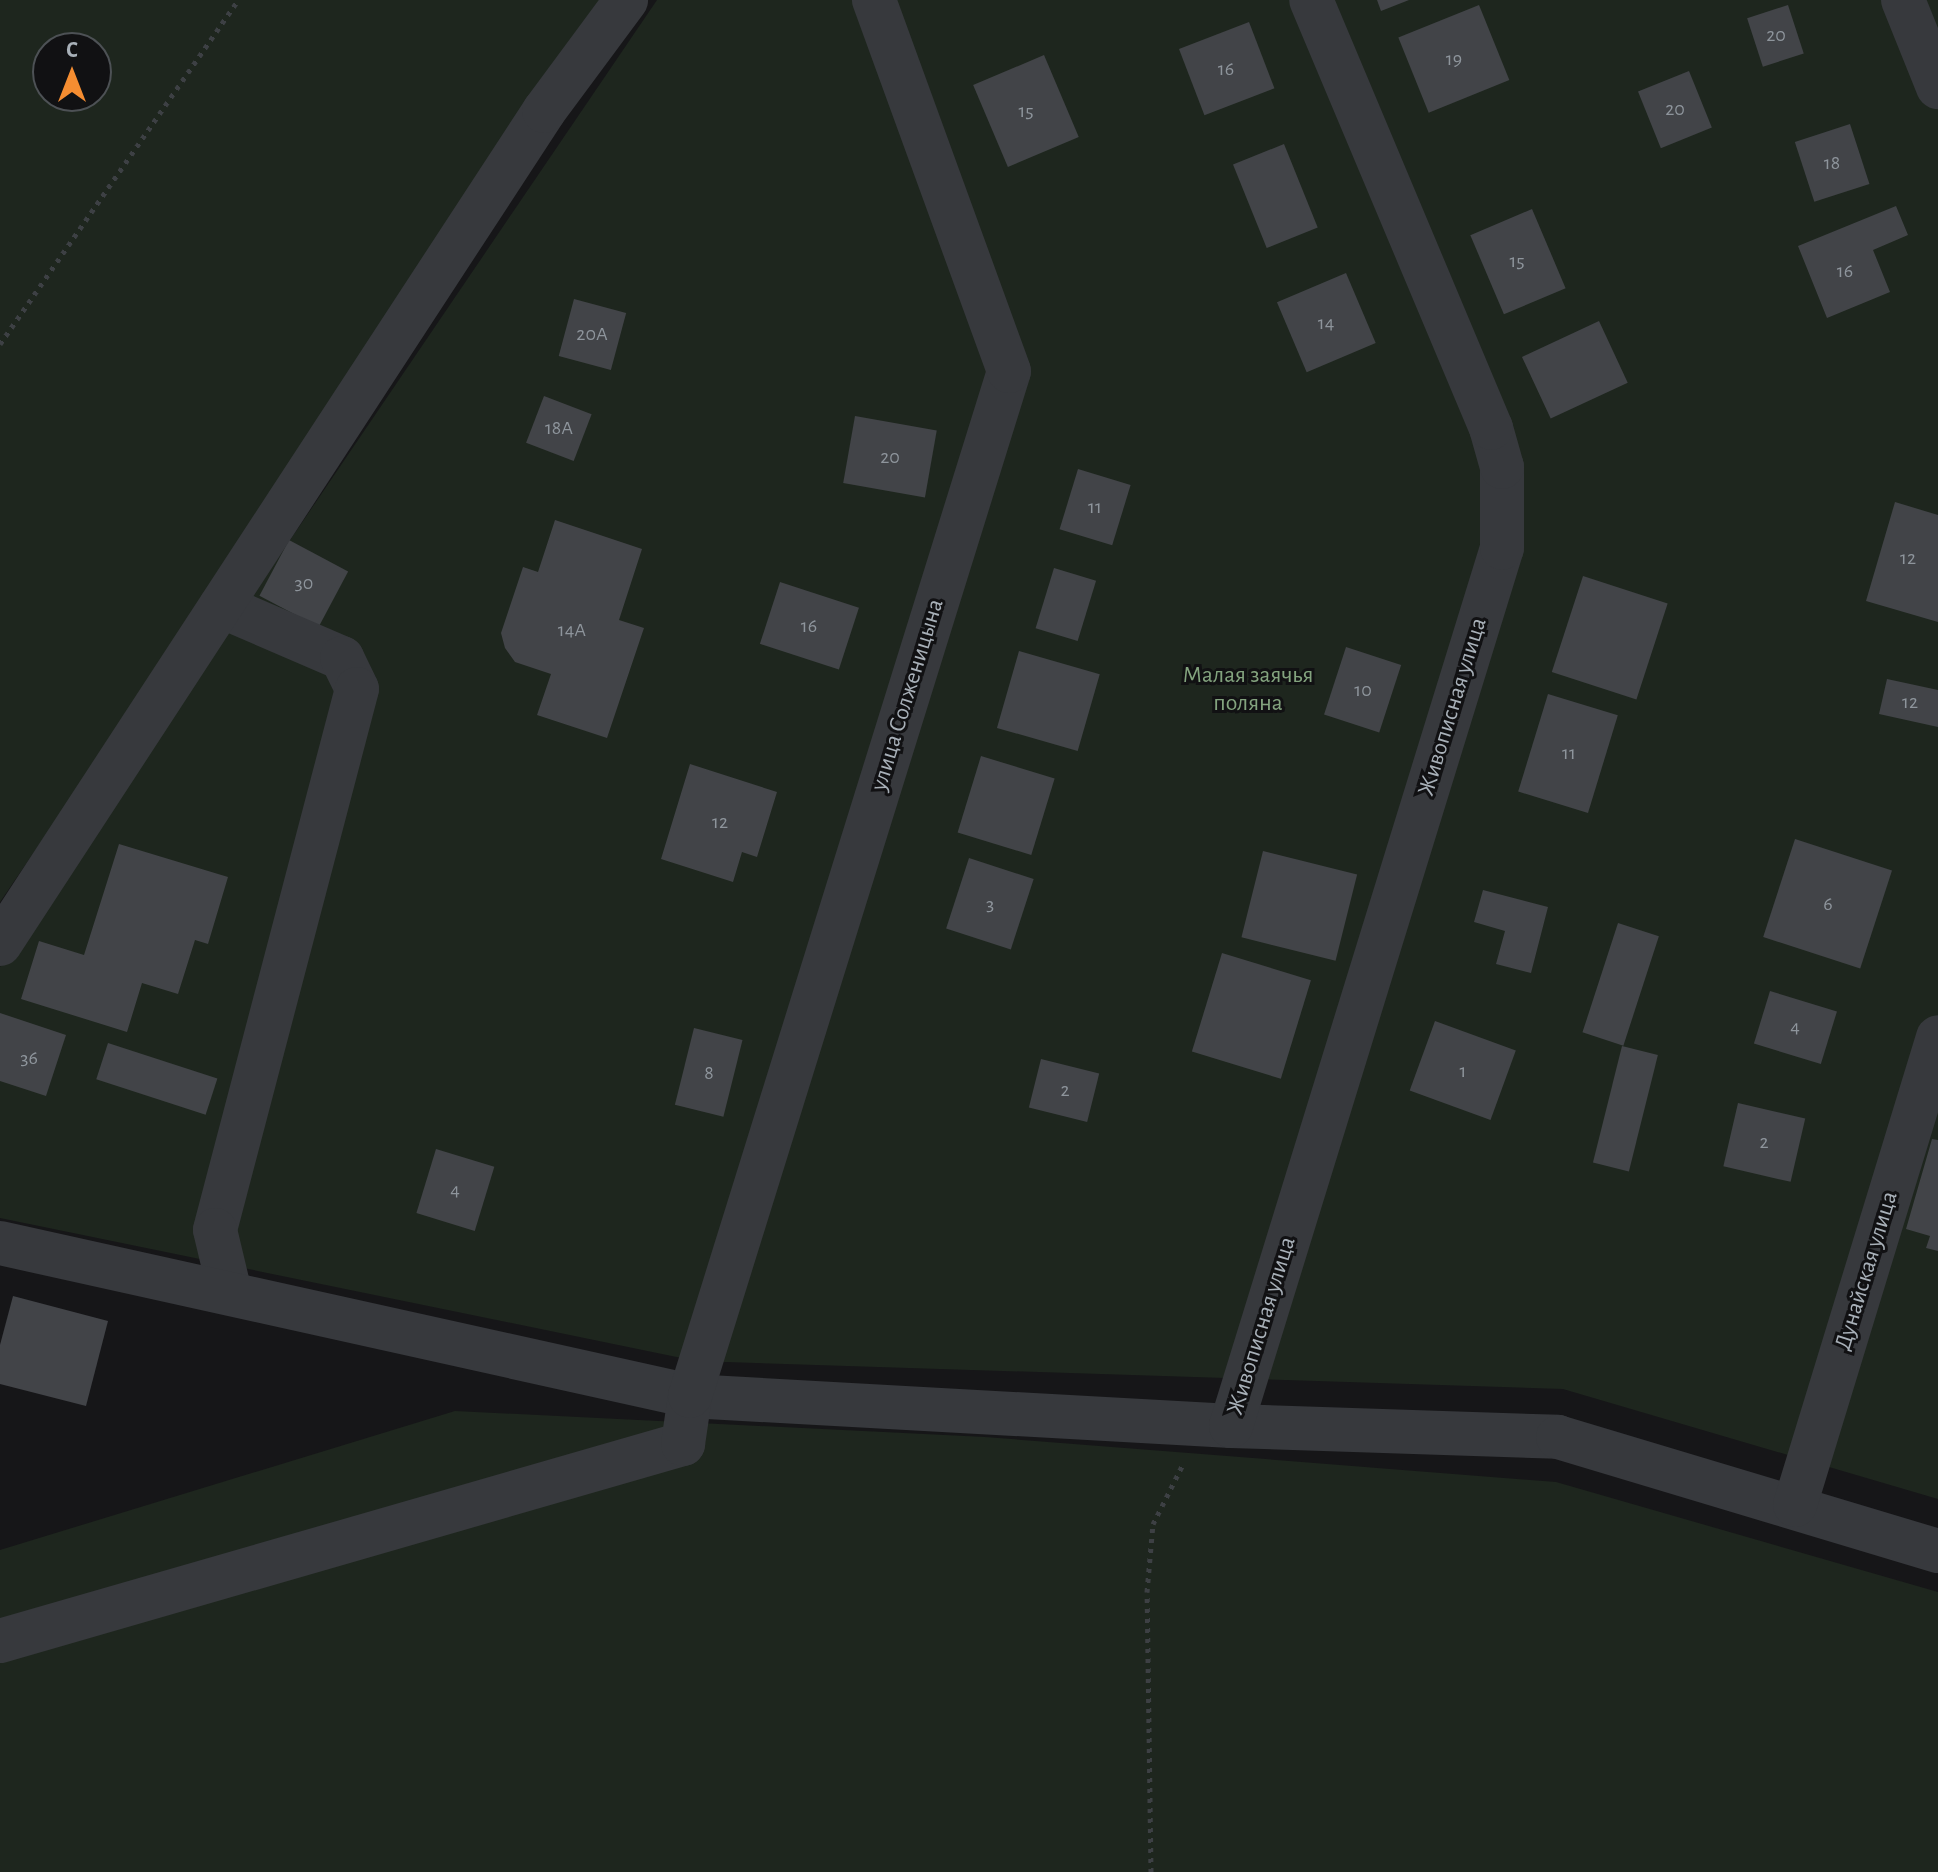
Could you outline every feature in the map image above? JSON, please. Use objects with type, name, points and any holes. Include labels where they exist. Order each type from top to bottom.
[{"type":"street","points":[[0,944],[544,111],[626,0]]},
{"type":"street","name":"улица Солженицына","points":[[0,1641],[683,1444],[690,1396],[1009,371],[874,0]]},
{"type":"street","name":"Живописная улица","points":[[1231,1426],[1502,548],[1502,467],[1491,428],[1311,0]]},
{"type":"street","points":[[1903,0],[1938,87]]},
{"type":"street","points":[[221,606],[342,658],[357,689],[215,1230],[230,1293]]},
{"type":"street","name":"Дунайская улица","points":[[1795,1505],[1938,1037]]},
{"type":"street","points":[[0,1243],[690,1396],[1231,1426],[1558,1437],[1795,1505],[1938,1551]]},
{"type":"path","points":[[0,344],[238,0]]},
{"type":"path","points":[[1151,1872],[1147,1592],[1153,1524],[1179,1467],[1231,1426]]},
{"type":"green space","points":[[0,0],[615,0],[0,902]]},
{"type":"green space","name":"Малая заячья поляна","points":[[657,0],[1938,0],[1938,1499],[1563,1389],[696,1361],[0,1218],[0,967]]},
{"type":"green space","points":[[455,1411],[985,1437],[1556,1482],[1938,1592],[1938,1872],[0,1872],[0,1550]]},
{"type":"building","points":[[1377,0],[1409,0],[1381,11]]},
{"type":"building","points":[[1479,5],[1509,80],[1429,113],[1398,38]]},
{"type":"building","points":[[1788,5],[1804,54],[1763,67],[1747,18]]},
{"type":"building","points":[[1249,22],[1274,88],[1204,115],[1179,49]]},
{"type":"building","points":[[1044,55],[1079,137],[1008,167],[973,85]]},
{"type":"building","points":[[1689,71],[1712,128],[1661,148],[1638,92]]},
{"type":"building","points":[[1850,124],[1869,184],[1814,202],[1795,142]]},
{"type":"building","points":[[1284,144],[1318,227],[1267,248],[1233,165]]},
{"type":"building","points":[[1896,206],[1908,235],[1873,250],[1890,292],[1827,318],[1798,246]]},
{"type":"building","points":[[1532,209],[1566,288],[1504,314],[1470,235]]},
{"type":"building","points":[[1346,273],[1376,343],[1307,372],[1277,302]]},
{"type":"building","points":[[574,299],[626,313],[611,370],[559,356]]},
{"type":"building","points":[[1599,321],[1628,383],[1551,419],[1522,357]]},
{"type":"building","points":[[544,396],[592,414],[574,461],[526,443]]},
{"type":"building","points":[[855,416],[937,430],[925,497],[843,483]]},
{"type":"building","points":[[1078,469],[1131,485],[1112,545],[1060,529]]},
{"type":"building","points":[[1895,502],[1938,515],[1938,622],[1866,601]]},
{"type":"building","points":[[555,520],[642,549],[619,620],[644,628],[607,738],[537,715],[551,674],[515,662],[505,648],[501,633],[523,567],[538,572]]},
{"type":"building","points":[[289,540],[348,571],[319,627],[259,596]]},
{"type":"building","points":[[1054,568],[1096,581],[1078,641],[1036,628]]},
{"type":"building","points":[[1583,576],[1668,604],[1636,700],[1552,672]]},
{"type":"building","points":[[780,582],[859,608],[839,669],[760,644]]},
{"type":"building","points":[[1346,647],[1401,665],[1379,732],[1324,715]]},
{"type":"building","points":[[1019,651],[1100,674],[1078,751],[997,728]]},
{"type":"building","points":[[1887,679],[1938,690],[1938,727],[1879,714]]},
{"type":"building","points":[[1548,694],[1618,715],[1588,813],[1518,792]]},
{"type":"building","points":[[981,756],[1055,779],[1031,855],[958,833]]},
{"type":"building","points":[[690,764],[777,792],[757,857],[742,852],[733,882],[661,859]]},
{"type":"building","points":[[1795,839],[1892,871],[1860,968],[1763,937]]},
{"type":"building","points":[[119,844],[228,877],[208,944],[195,940],[178,994],[142,983],[127,1032],[21,999],[39,941],[84,955]]},
{"type":"building","points":[[1263,851],[1357,874],[1336,961],[1241,937]]},
{"type":"building","points":[[969,858],[1034,879],[1011,949],[946,928]]},
{"type":"building","points":[[1483,890],[1548,907],[1531,973],[1496,964],[1505,931],[1474,922]]},
{"type":"building","points":[[1618,923],[1659,936],[1623,1046],[1582,1032]]},
{"type":"building","points":[[1222,953],[1311,980],[1281,1079],[1192,1051]]},
{"type":"building","points":[[1770,991],[1837,1011],[1821,1064],[1754,1044]]},
{"type":"building","points":[[0,1013],[66,1035],[46,1096],[0,1081]]},
{"type":"building","points":[[1435,1021],[1516,1050],[1491,1120],[1410,1091]]},
{"type":"building","points":[[694,1028],[743,1040],[723,1117],[675,1105]]},
{"type":"building","points":[[108,1043],[217,1079],[206,1115],[96,1079]]},
{"type":"building","points":[[1622,1046],[1658,1055],[1629,1171],[1593,1162]]},
{"type":"building","points":[[1041,1059],[1099,1074],[1087,1122],[1029,1108]]},
{"type":"building","points":[[1738,1103],[1805,1119],[1791,1182],[1723,1166]]},
{"type":"building","points":[[1932,1139],[1938,1140],[1938,1251],[1926,1248],[1930,1236],[1906,1229]]},
{"type":"building","points":[[436,1149],[494,1167],[475,1231],[416,1213]]},
{"type":"building","points":[[13,1296],[108,1321],[86,1406],[0,1384],[0,1345]]}]
